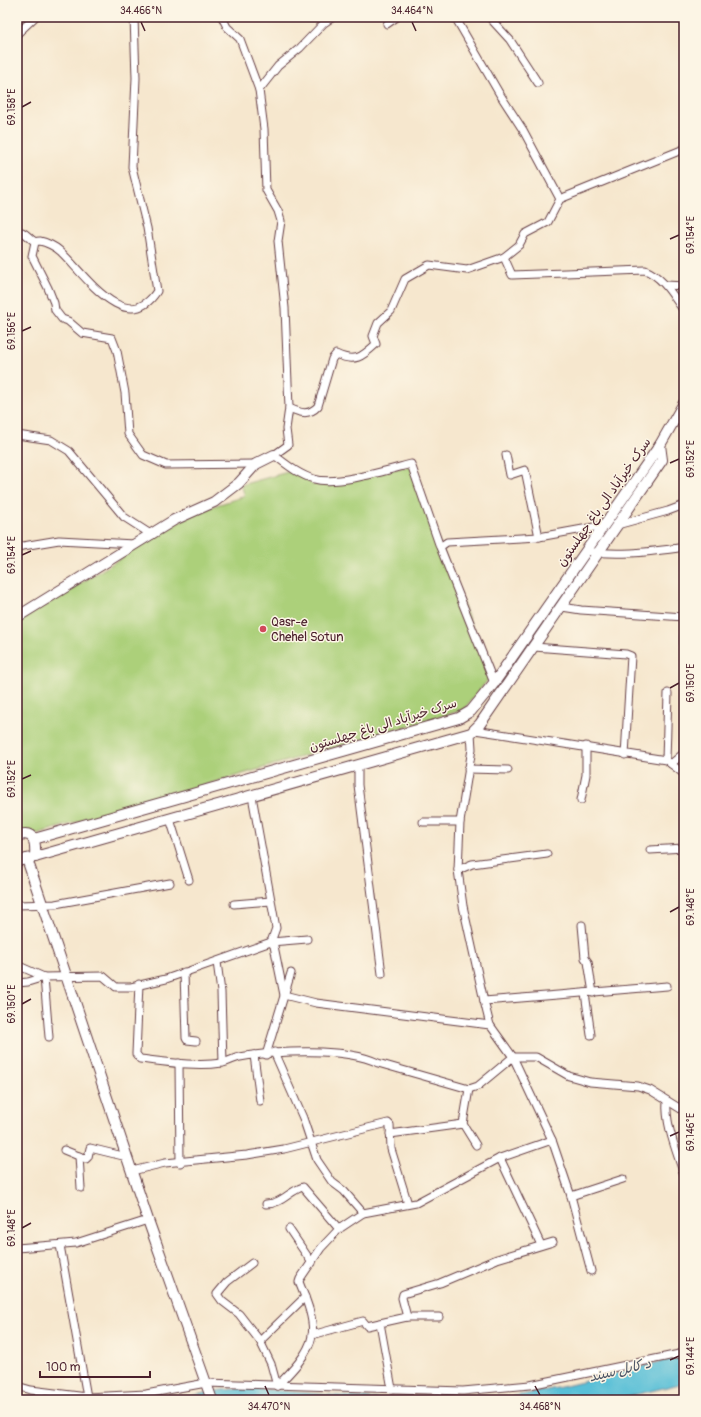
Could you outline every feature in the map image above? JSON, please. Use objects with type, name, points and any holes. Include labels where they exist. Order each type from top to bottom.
[{"type":"main road","name":"سرک خیرآباد الی باغ چهلستون","points":[[34,839],[459,718],[471,711],[494,684],[660,445],[683,407]]},
{"type":"main road","points":[[26,858],[252,796],[473,731],[562,607],[662,460],[660,445]]},
{"type":"main road","points":[[17,617],[174,520],[214,502],[239,483],[256,464],[274,455]]},
{"type":"main road","points":[[17,836],[26,834],[34,839],[36,848],[26,858]]},
{"type":"main road","points":[[26,858],[148,1220],[212,1400]]},
{"type":"street","points":[[17,34],[35,17]]},
{"type":"street","points":[[35,242],[40,241],[58,249],[105,297],[123,307],[132,308],[144,304],[152,299],[157,291],[147,228],[132,167],[136,78],[134,17]]},
{"type":"street","points":[[222,17],[227,27],[240,39],[260,90],[264,129],[266,190],[278,211],[281,221],[278,241],[285,308],[289,408],[286,429],[288,445],[274,455],[297,471],[315,480],[336,480],[411,464],[440,547],[494,684]]},
{"type":"street","points":[[260,90],[278,66],[300,48],[324,23],[333,17]]},
{"type":"street","points":[[387,24],[397,17]]},
{"type":"street","points":[[455,17],[499,93],[523,130],[560,199]]},
{"type":"street","points":[[489,17],[510,40],[538,83]]},
{"type":"street","points":[[289,408],[305,414],[313,412],[318,406],[332,359],[336,354],[345,357],[359,358],[366,354],[376,344],[373,336],[378,322],[391,311],[405,279],[429,265],[467,270],[504,257],[520,245],[525,234],[548,222],[560,199],[684,149]]},
{"type":"street","points":[[17,232],[28,234],[35,242]]},
{"type":"street","points":[[35,242],[32,256],[48,288],[55,310],[62,319],[68,321],[82,333],[112,338],[117,351],[125,393],[128,434],[143,455],[166,465],[256,464]]},
{"type":"street","points":[[504,257],[512,275],[645,270],[651,272],[666,285],[684,311]]},
{"type":"street","points":[[666,285],[684,286]]},
{"type":"street","points":[[17,435],[51,440],[69,451],[124,517],[152,535]]},
{"type":"street","points":[[506,455],[510,475],[525,470],[539,537]]},
{"type":"street","points":[[440,547],[447,542],[539,537],[603,525],[617,525],[684,505]]},
{"type":"street","points":[[17,547],[59,540],[137,544]]},
{"type":"street","points":[[586,551],[598,553],[636,553],[678,548]]},
{"type":"street","points":[[562,607],[581,610],[684,617]]},
{"type":"street","points":[[684,636],[684,644]]},
{"type":"street","points":[[534,647],[626,654],[631,656],[624,755]]},
{"type":"street","points":[[668,693],[668,762]]},
{"type":"street","points":[[590,1271],[571,1196],[552,1140],[512,1057],[490,1025],[463,906],[458,870],[460,822],[472,749],[473,731],[586,746],[624,755],[668,762],[684,774]]},
{"type":"street","points":[[581,800],[586,776],[586,746]]},
{"type":"street","points":[[668,762],[684,753]]},
{"type":"street","points":[[358,765],[358,785],[382,974]]},
{"type":"street","points":[[468,769],[508,770]]},
{"type":"street","points":[[252,796],[276,928],[271,942]]},
{"type":"street","points":[[170,819],[190,880]]},
{"type":"street","points":[[423,822],[460,822]]},
{"type":"street","points":[[650,850],[684,848]]},
{"type":"street","points":[[458,870],[472,864],[547,854]]},
{"type":"street","points":[[17,905],[41,903],[55,904],[170,883]]},
{"type":"street","points":[[234,904],[271,901]]},
{"type":"street","points":[[582,924],[586,958],[588,962],[591,1035]]},
{"type":"street","points":[[17,983],[28,982],[44,977],[103,976],[116,987],[131,986],[166,979],[271,942],[307,939]]},
{"type":"street","points":[[271,942],[274,946],[284,995]]},
{"type":"street","points":[[217,962],[221,992],[223,1063]]},
{"type":"street","points":[[17,965],[44,977]]},
{"type":"street","points":[[184,972],[186,1038],[187,1040],[196,1041]]},
{"type":"street","points":[[266,1055],[291,973]]},
{"type":"street","points":[[44,977],[49,1037]]},
{"type":"street","points":[[139,984],[136,1012],[137,1057],[140,1059],[179,1063],[223,1063],[237,1058],[254,1055],[266,1055],[274,1052],[302,1054],[321,1052],[366,1057],[378,1063],[469,1089],[478,1086],[512,1057],[536,1057],[569,1076],[590,1082],[638,1086],[650,1090],[683,1110],[684,1100]]},
{"type":"street","points":[[484,1001],[667,986]]},
{"type":"street","points":[[284,995],[316,1003],[490,1025]]},
{"type":"street","points":[[274,1052],[312,1142],[314,1155],[323,1170],[363,1213]]},
{"type":"street","points":[[254,1055],[260,1101]]},
{"type":"street","points":[[179,1063],[180,1163]]},
{"type":"street","points":[[469,1089],[463,1124],[476,1145]]},
{"type":"street","points":[[667,1101],[666,1109],[672,1135],[684,1174]]},
{"type":"street","points":[[132,1171],[165,1163],[180,1163],[247,1155],[312,1142],[388,1122],[390,1125],[391,1149],[408,1204]]},
{"type":"street","points":[[390,1134],[463,1124]]},
{"type":"street","points":[[277,1386],[288,1375],[307,1349],[312,1335],[310,1319],[299,1282],[321,1248],[339,1229],[363,1213],[422,1200],[500,1158],[552,1140]]},
{"type":"street","points":[[64,1150],[87,1158],[90,1148],[127,1157]]},
{"type":"street","points":[[79,1156],[81,1188]]},
{"type":"street","points":[[500,1158],[540,1245]]},
{"type":"street","points":[[571,1196],[623,1179]]},
{"type":"street","points":[[266,1204],[280,1202],[303,1187],[339,1229]]},
{"type":"street","points":[[17,1248],[60,1245],[76,1242],[148,1220]]},
{"type":"street","points":[[289,1229],[312,1263]]},
{"type":"street","points":[[407,1317],[402,1298],[403,1294],[440,1283],[498,1259],[554,1242]]},
{"type":"street","points":[[60,1245],[87,1397]]},
{"type":"street","points":[[252,1263],[228,1282],[217,1294],[238,1314],[260,1341],[271,1364],[277,1386]]},
{"type":"street","points":[[260,1341],[304,1297]]},
{"type":"street","points":[[312,1335],[363,1321],[367,1326],[407,1317],[439,1316]]},
{"type":"street","points":[[380,1323],[392,1389]]},
{"type":"street","points":[[17,1386],[31,1390],[87,1397],[146,1394],[207,1386],[277,1386],[463,1391],[530,1385],[684,1353]]},
{"type":"green space","points":[[410,466],[491,676],[463,710],[36,834],[17,832],[17,623],[195,512],[245,496],[241,485],[295,470],[313,485]]},
{"type":"water","points":[[684,1356],[684,1383],[614,1400],[478,1400],[556,1388]]},
{"type":"water","points":[[249,1388],[389,1400],[167,1400],[221,1390]]},
{"type":"place","name":"Qasr-e Chehel Sotun","points":[[263,629]]},
{"type":"water label","name":"د کابل سيند","points":[[620,1370]]}]
